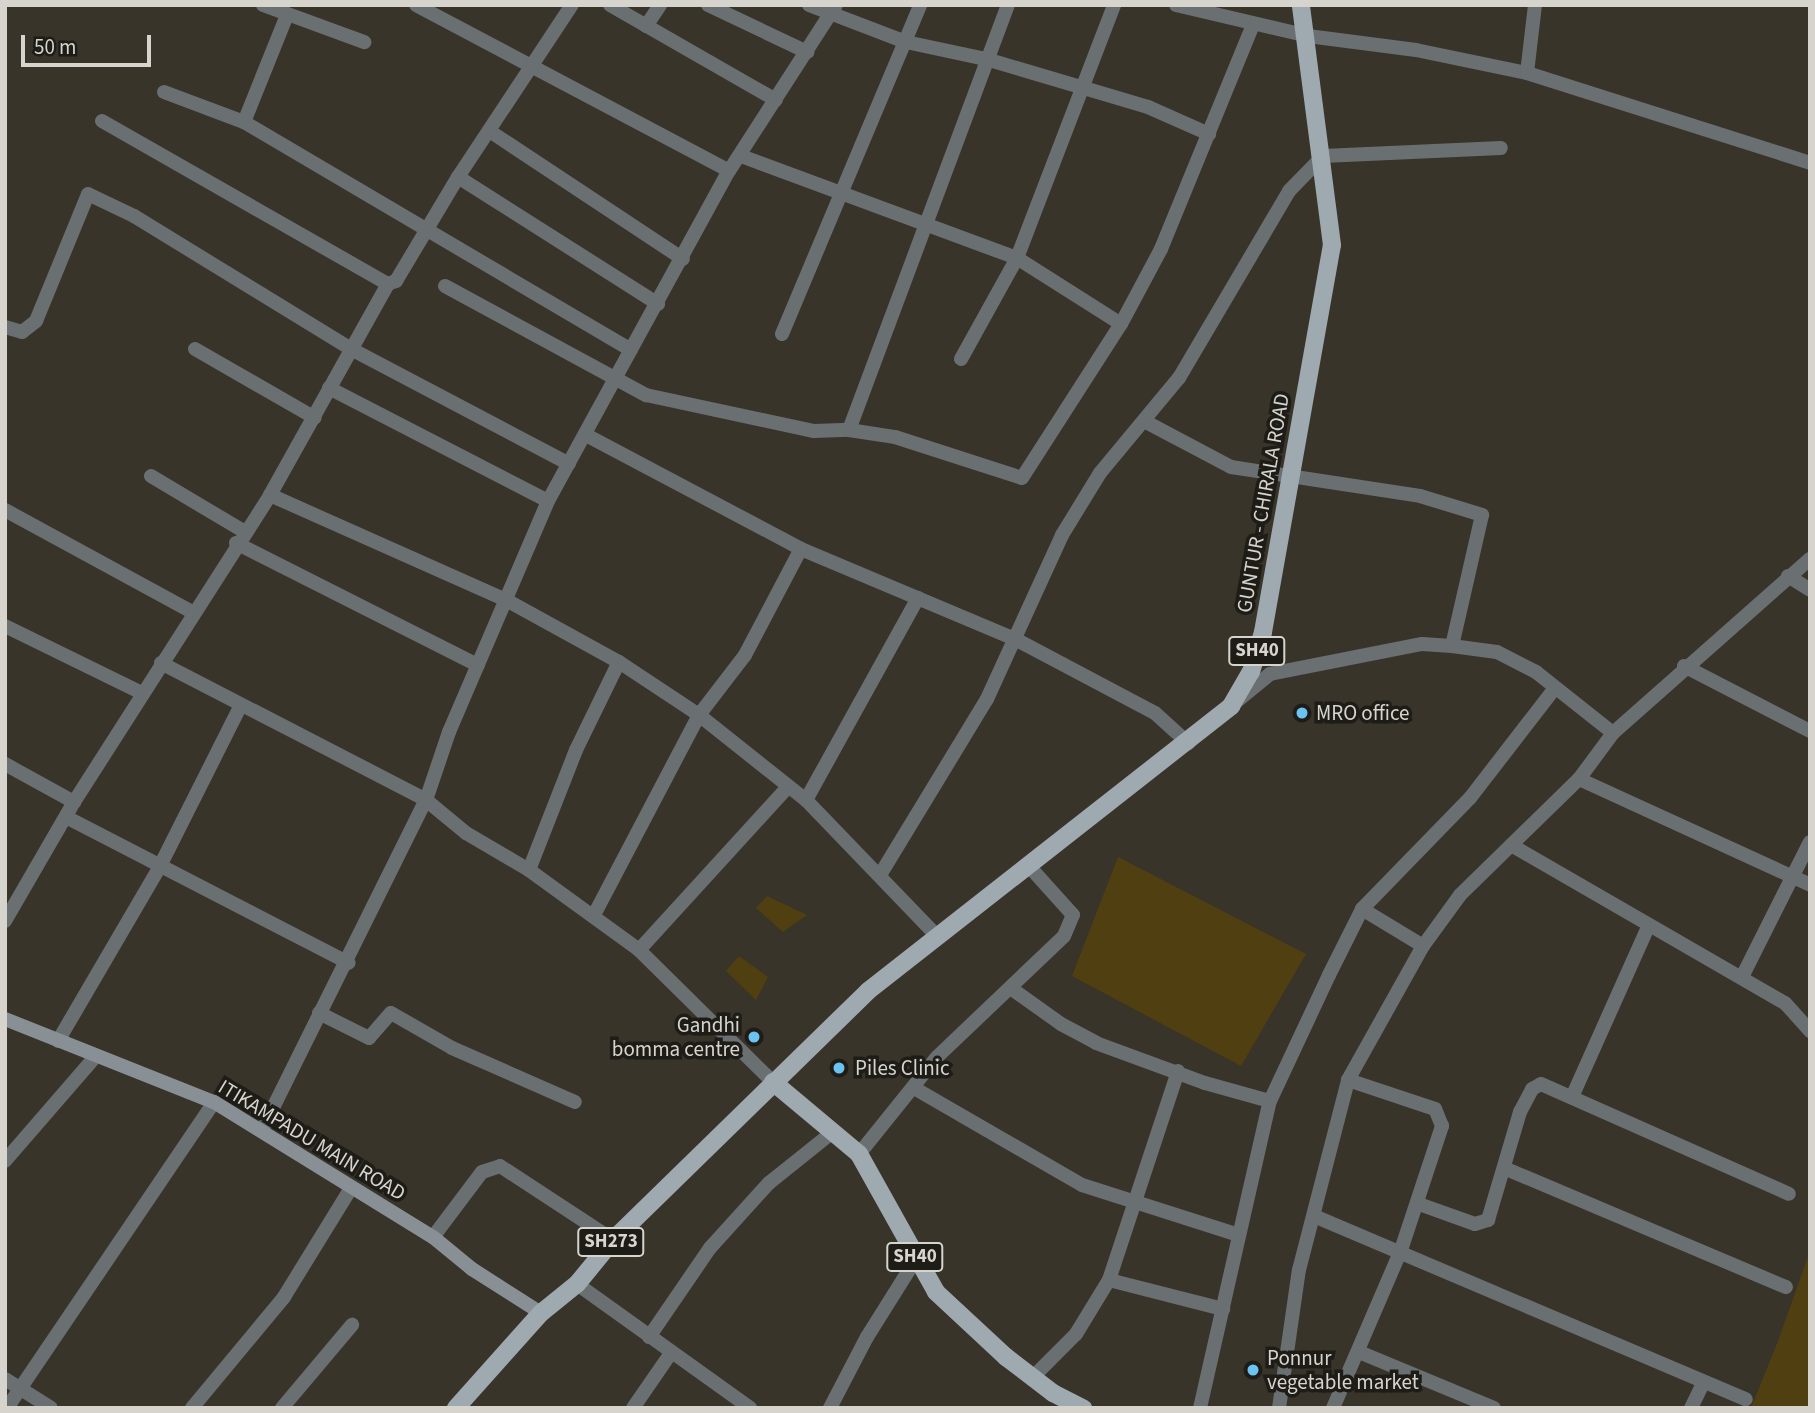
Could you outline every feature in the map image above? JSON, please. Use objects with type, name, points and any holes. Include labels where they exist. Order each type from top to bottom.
[{"type":"main road","name":"GUNTUR - CHIRALA ROAD","points":[[456,1408],[541,1313],[577,1284],[613,1240],[868,991],[1188,743],[1231,706],[1251,672],[1263,632],[1332,245],[1308,36],[1301,5]]},
{"type":"main road","name":"SH40","points":[[773,1082],[834,1130],[859,1154],[936,1292],[969,1326],[1032,1378],[1083,1408]]},
{"type":"street","points":[[263,5],[364,42]]},
{"type":"street","points":[[416,5],[532,64],[729,172]]},
{"type":"street","points":[[5,921],[74,802],[270,495],[388,284],[396,281],[458,177],[491,132],[572,5]]},
{"type":"street","points":[[610,5],[776,100]]},
{"type":"street","points":[[646,26],[660,5]]},
{"type":"street","points":[[708,5],[807,52]]},
{"type":"street","points":[[809,5],[834,9],[906,42],[986,59],[1148,107],[1209,134]]},
{"type":"street","points":[[782,334],[920,5]]},
{"type":"street","points":[[849,430],[924,223],[1009,5]]},
{"type":"street","points":[[961,359],[1017,258],[1084,90],[1114,5]]},
{"type":"street","points":[[1176,5],[1308,36],[1416,50],[1527,73],[1810,163]]},
{"type":"street","points":[[1527,73],[1535,5]]},
{"type":"street","points":[[262,1130],[319,1013],[349,962],[426,800],[478,665],[548,501],[729,172],[834,9]]},
{"type":"street","points":[[244,122],[287,15]]},
{"type":"street","points":[[445,286],[646,395],[814,431],[849,430],[895,437],[1022,478],[1121,324],[1161,249],[1253,25]]},
{"type":"street","points":[[164,92],[244,122],[631,350]]},
{"type":"street","points":[[102,121],[388,284]]},
{"type":"street","points":[[491,132],[683,259]]},
{"type":"street","points":[[880,875],[987,699],[1017,640],[1062,535],[1100,473],[1146,422],[1180,378],[1289,191],[1323,156],[1501,148]]},
{"type":"street","points":[[741,156],[1017,258],[1121,324]]},
{"type":"street","points":[[458,177],[658,304]]},
{"type":"street","points":[[5,327],[22,332],[36,321],[88,194],[134,216],[352,350],[569,464]]},
{"type":"street","points":[[195,349],[315,418]]},
{"type":"street","points":[[329,388],[548,501]]},
{"type":"street","points":[[1146,422],[1231,467],[1420,496],[1482,515],[1452,646]]},
{"type":"street","points":[[586,435],[802,549],[1017,640],[1155,713],[1188,743]]},
{"type":"street","points":[[151,476],[241,538],[478,665]]},
{"type":"street","points":[[270,495],[506,600],[619,662],[699,715],[806,800],[937,936]]},
{"type":"street","points":[[5,510],[194,613]]},
{"type":"street","points":[[594,915],[643,829],[699,715],[745,655],[802,549]]},
{"type":"street","points":[[1279,1408],[1299,1270],[1348,1080],[1423,946],[1460,895],[1579,779],[1613,733],[1684,667],[1810,559]]},
{"type":"street","points":[[1788,576],[1810,590]]},
{"type":"street","points":[[806,800],[918,598]]},
{"type":"street","points":[[5,626],[142,693]]},
{"type":"street","points":[[1231,706],[1270,674],[1422,644],[1452,646],[1497,652],[1555,688],[1613,733]]},
{"type":"street","points":[[529,870],[576,750],[619,662]]},
{"type":"street","points":[[161,663],[426,800],[466,833],[529,870],[639,950],[773,1082]]},
{"type":"street","points":[[1684,667],[1810,731]]},
{"type":"street","points":[[1200,1408],[1223,1309],[1236,1234],[1270,1101],[1362,909],[1470,798],[1555,688]]},
{"type":"street","points":[[58,1041],[159,868],[240,706]]},
{"type":"street","points":[[5,764],[74,802]]},
{"type":"street","points":[[1579,779],[1810,885]]},
{"type":"street","points":[[639,950],[788,787]]},
{"type":"street","points":[[66,817],[159,868],[349,962]]},
{"type":"street","points":[[1742,977],[1791,875],[1810,842]]},
{"type":"street","points":[[1511,845],[1785,1003],[1810,1031]]},
{"type":"street","points":[[859,1154],[971,1022],[1013,989],[1064,936],[1073,915],[1028,865]]},
{"type":"street","points":[[1362,909],[1423,946]]},
{"type":"street","points":[[1572,1097],[1649,925]]},
{"type":"street","points":[[1013,989],[1061,1024],[1096,1043],[1270,1101]]},
{"type":"street","points":[[319,1013],[369,1038],[391,1013],[452,1048],[575,1102]]},
{"type":"street","name":"ITIKAMPADU MAIN ROAD","points":[[5,1019],[214,1102],[433,1237],[472,1269],[541,1313]]},
{"type":"street","points":[[5,1161],[95,1057]]},
{"type":"street","points":[[1032,1378],[1076,1335],[1109,1280],[1178,1071]]},
{"type":"street","points":[[1333,1408],[1359,1352],[1419,1204],[1442,1126],[1439,1112],[1348,1080]]},
{"type":"street","points":[[1419,1204],[1482,1224],[1491,1213],[1520,1112],[1532,1089],[1541,1084],[1789,1194]]},
{"type":"street","points":[[914,1088],[1082,1185],[1236,1234]]},
{"type":"street","points":[[7,1408],[214,1102]]},
{"type":"street","points":[[649,1337],[710,1248],[769,1183],[834,1130]]},
{"type":"street","points":[[433,1237],[482,1172],[500,1166],[613,1240]]},
{"type":"street","points":[[1504,1168],[1786,1287]]},
{"type":"street","points":[[192,1408],[284,1297],[351,1188]]},
{"type":"street","points":[[1314,1216],[1401,1250],[1746,1399]]},
{"type":"street","points":[[830,1408],[867,1337],[916,1259]]},
{"type":"street","points":[[1109,1280],[1223,1309]]},
{"type":"street","points":[[577,1284],[750,1408]]},
{"type":"street","points":[[282,1408],[352,1325]]},
{"type":"street","points":[[1359,1352],[1494,1408]]},
{"type":"street","points":[[632,1408],[671,1353]]},
{"type":"street","points":[[5,1379],[51,1408]]},
{"type":"street","points":[[1691,1408],[1703,1382]]},
{"type":"shaded area","points":[[1118,857],[1306,954],[1241,1066],[1072,976]]},
{"type":"shaded area","points":[[767,896],[807,915],[783,932],[756,908]]},
{"type":"shaded area","points":[[739,956],[768,977],[756,1000],[726,971]]},
{"type":"shaded area","points":[[1810,1251],[1810,1408],[1751,1408],[1778,1341]]},
{"type":"place","name":"MRO office","points":[[1302,713]]},
{"type":"place","name":"Gandhi bomma centre","points":[[754,1037]]},
{"type":"place","name":"Piles Clinic","points":[[839,1068]]},
{"type":"place","name":"Ponnur vegetable market","points":[[1253,1370]]}]
